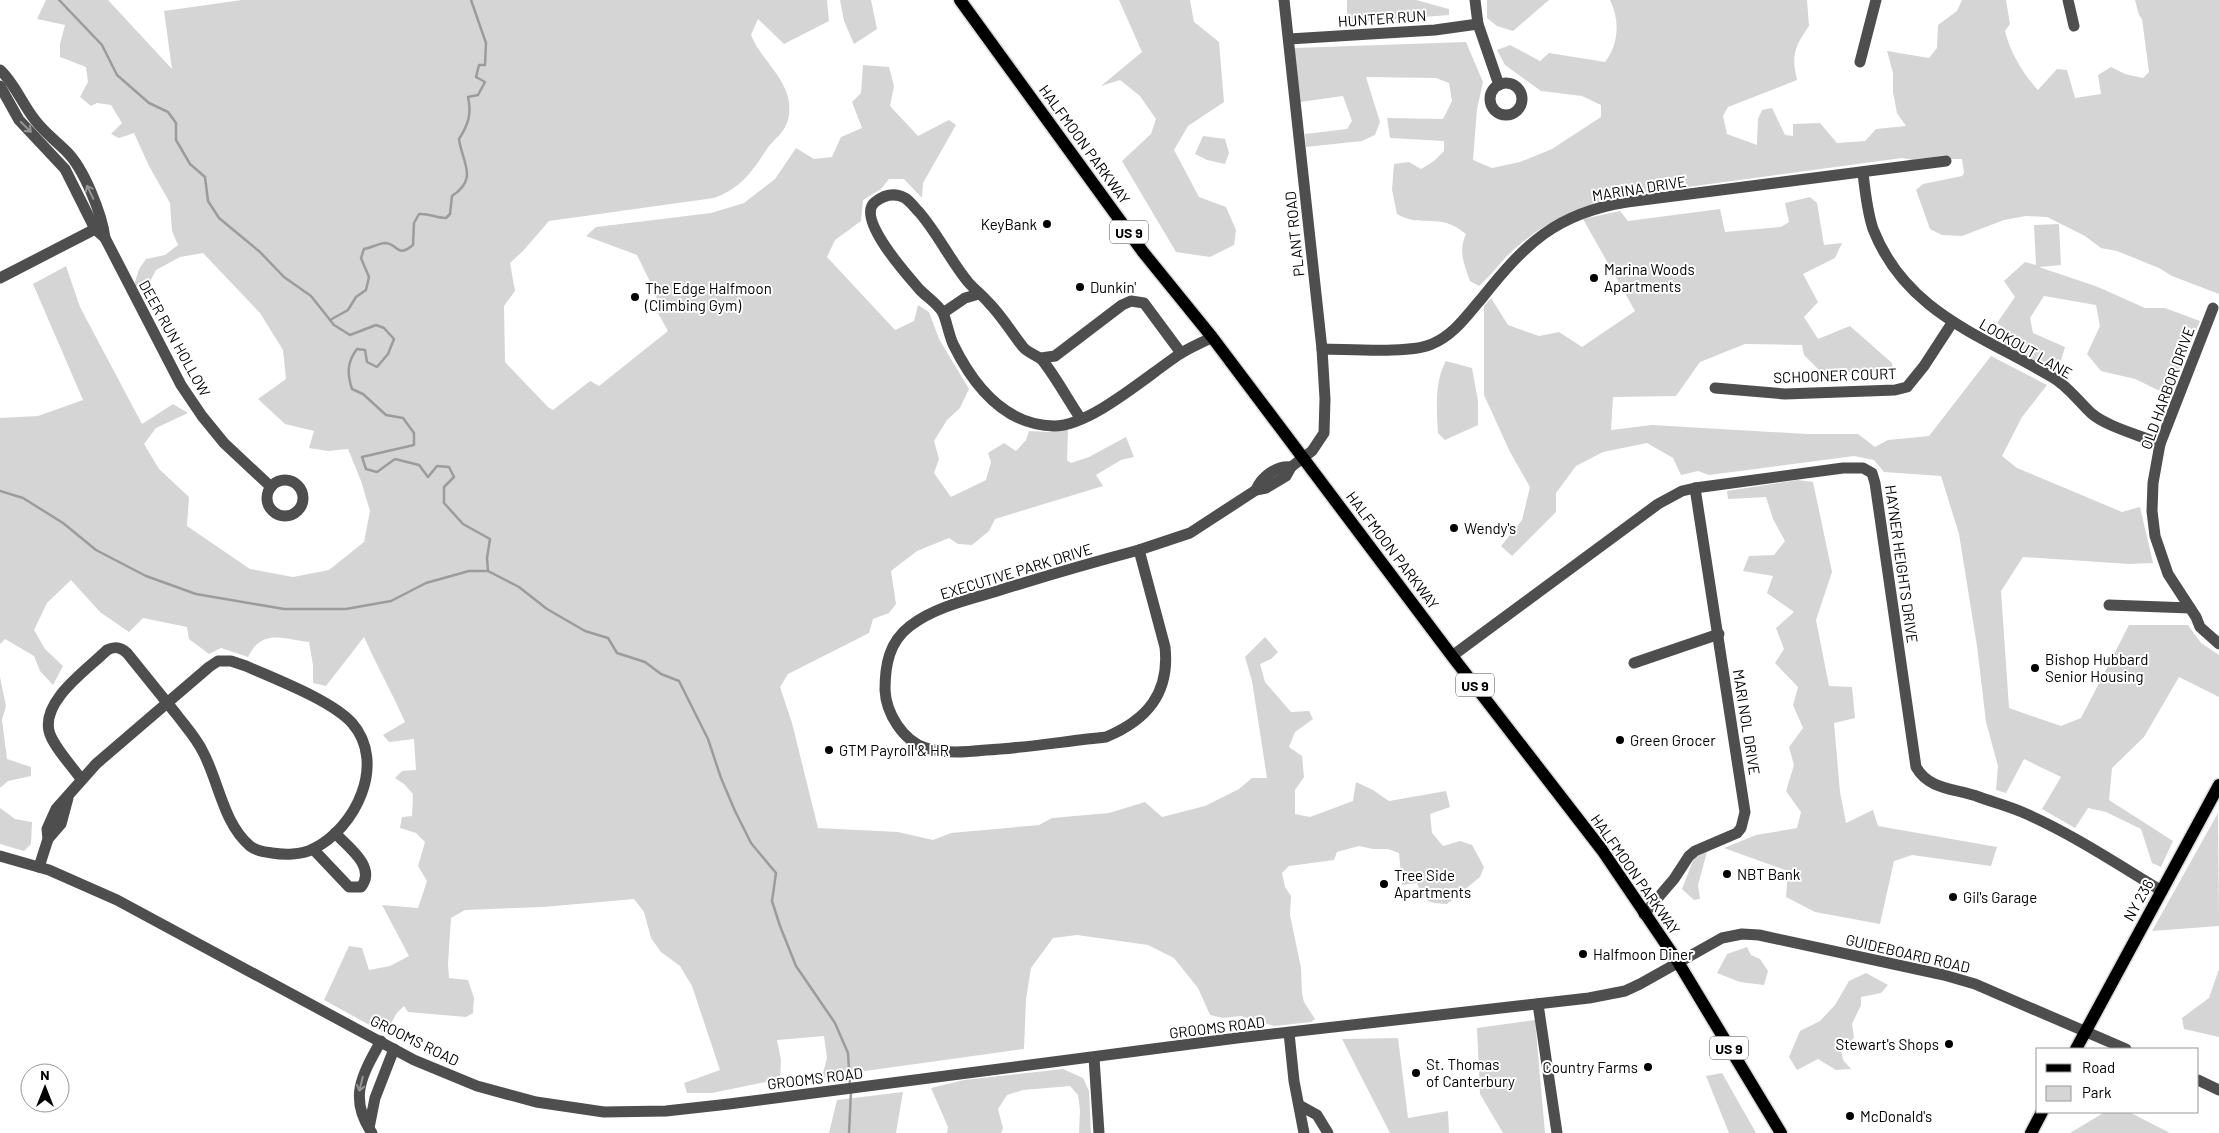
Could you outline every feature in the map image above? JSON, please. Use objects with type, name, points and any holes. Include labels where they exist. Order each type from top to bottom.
[{"type":"main road","name":"HALFMOON PARKWAY","points":[[960,0],[1143,252],[1212,337],[1452,656],[1602,850],[1678,962],[1781,1133]]},
{"type":"main road","name":"NY 236","points":[[2076,1048],[2219,784]]},
{"type":"main road","points":[[2031,1133],[2041,1113]]},
{"type":"street","name":"PLANT ROAD","points":[[1284,0],[1322,349],[1325,423],[1320,440],[1304,459]]},
{"type":"street","points":[[1475,0],[1478,24],[1499,85]]},
{"type":"street","points":[[1860,62],[1876,0]]},
{"type":"street","points":[[2068,0],[2074,26]]},
{"type":"street","name":"HUNTER RUN","points":[[1288,39],[1435,30],[1478,24]]},
{"type":"street","name":"DEER RUN HOLLOW","points":[[0,70],[7,75],[19,98],[54,148],[105,238],[181,385],[202,416],[224,443],[271,486]]},
{"type":"street","name":"DEER RUN HOLLOW","points":[[0,86],[19,120],[54,148]]},
{"type":"street","name":"MARINA DRIVE","points":[[1322,349],[1401,349],[1431,345],[1446,337],[1461,323],[1506,267],[1523,250],[1547,230],[1581,213],[1627,202],[1946,161]]},
{"type":"street","points":[[1863,173],[1867,204],[1873,228],[1891,263],[1912,290],[1952,323]]},
{"type":"street","points":[[1081,419],[1041,358],[1024,348],[1006,323],[968,282],[931,225],[908,200],[895,194],[886,195],[873,204],[870,208],[870,218],[874,231],[919,289],[943,313],[952,342],[965,367],[979,387],[998,407],[1015,417],[1039,424],[1064,425],[1081,419],[1106,406],[1181,352],[1212,337]]},
{"type":"street","points":[[0,278],[99,227]]},
{"type":"street","points":[[943,313],[965,298],[979,294]]},
{"type":"street","points":[[1041,358],[1055,356],[1122,305],[1131,301],[1144,303],[1181,352]]},
{"type":"street","name":"OLD HARBOR DRIVE","points":[[2213,308],[2160,444],[2153,483],[2152,511],[2155,536],[2168,574],[2200,627],[2219,644]]},
{"type":"street","name":"SCHOONER COURT","points":[[1715,388],[1785,394],[1895,390],[1907,386],[1924,366],[1952,323]]},
{"type":"street","name":"LOOKOUT LANE","points":[[1952,323],[2052,377],[2100,418],[2160,444]]},
{"type":"street","name":"EXECUTIVE PARK DRIVE","points":[[1139,550],[1165,647],[1166,661],[1162,684],[1157,697],[1140,718],[1122,730],[1106,736],[1005,749],[958,752],[925,748],[912,741],[898,727],[887,704],[885,669],[887,659],[893,647],[910,626],[927,616],[960,602],[1061,571],[1170,541],[1190,533],[1256,490],[1266,488],[1286,476],[1291,467],[1304,459]]},
{"type":"street","name":"HAYNER HEIGHTS DRIVE","points":[[1452,656],[1658,504],[1682,492],[1695,488],[1843,468],[1863,468],[1872,473],[1916,767],[1922,777],[1935,785],[1973,794],[2022,812],[2097,852],[2162,891]]},
{"type":"street","name":"MARI NOL DRIVE","points":[[1644,914],[1674,880],[1689,856],[1695,851],[1737,833],[1743,823],[1745,812],[1695,488]]},
{"type":"street","points":[[2109,605],[2193,613]]},
{"type":"street","name":"OLD HARBOR DRIVE","points":[[2193,613],[2219,634]]},
{"type":"street","points":[[1634,663],[1719,634]]},
{"type":"street","points":[[39,867],[48,839],[47,829],[50,820],[60,804],[68,798],[96,764],[167,703],[218,661],[231,661],[246,666],[330,706],[351,722],[362,735],[367,754],[367,766],[361,795],[355,808],[335,833],[313,849],[292,854],[279,854],[252,847],[242,837],[228,812],[203,751],[167,703],[127,653],[114,647],[107,650],[60,695],[52,706],[49,716],[49,730],[52,739],[82,779]]},
{"type":"street","points":[[313,849],[349,888],[361,887],[366,880],[366,870],[362,862],[335,833]]},
{"type":"street","name":"GROOMS ROAD","points":[[0,856],[39,867],[117,900],[414,1060],[478,1086],[536,1102],[604,1112],[656,1112],[730,1104],[1289,1033],[1590,998],[1625,991],[1678,962]]},
{"type":"street","name":"GUIDEBOARD ROAD","points":[[1678,962],[1722,938],[1742,934],[1759,935],[1967,982],[2055,1017],[2124,1048]]},
{"type":"street","points":[[1538,1004],[1557,1133]]},
{"type":"street","points":[[1289,1033],[1304,1133]]},
{"type":"street","points":[[370,1131],[359,1106],[359,1091],[361,1079],[381,1042]]},
{"type":"street","points":[[370,1131],[375,1098],[394,1049]]},
{"type":"street","points":[[1094,1058],[1099,1133]]},
{"type":"street","points":[[2199,1080],[2219,1090]]},
{"type":"street","points":[[1299,1105],[1317,1115],[1328,1133]]},
{"type":"green space","points":[[46,0],[108,0],[172,69],[164,11],[242,0],[827,0],[829,21],[784,44],[758,19],[751,35],[786,91],[789,113],[788,121],[783,131],[769,146],[752,171],[740,183],[724,194],[714,198],[549,221],[510,263],[515,291],[504,306],[505,362],[553,410],[590,381],[599,386],[668,331],[658,313],[656,294],[637,255],[586,236],[596,227],[711,213],[744,203],[775,179],[796,148],[814,159],[832,157],[841,137],[862,128],[852,102],[861,93],[863,65],[889,67],[894,86],[890,106],[918,136],[949,120],[956,125],[923,183],[922,198],[904,179],[889,179],[881,189],[863,200],[861,221],[835,240],[827,257],[895,330],[914,321],[918,305],[929,312],[939,339],[969,389],[960,408],[947,420],[934,441],[939,459],[934,473],[951,497],[986,480],[991,462],[988,453],[1004,443],[1016,451],[1026,440],[1029,431],[1048,432],[1068,429],[1067,460],[1071,463],[1089,457],[1126,437],[1134,457],[1121,460],[1096,475],[1103,486],[995,519],[989,531],[972,545],[958,544],[949,538],[917,551],[891,571],[896,604],[889,613],[873,619],[869,633],[788,674],[780,687],[792,723],[818,828],[898,832],[933,840],[951,833],[1039,825],[1052,818],[1109,813],[1145,802],[1162,817],[1205,806],[1239,789],[1252,778],[1267,778],[1252,681],[1245,657],[1265,637],[1278,652],[1271,659],[1260,664],[1265,682],[1291,712],[1309,711],[1313,719],[1295,732],[1289,747],[1302,756],[1304,777],[1295,790],[1295,814],[1310,817],[1353,801],[1356,782],[1373,790],[1389,801],[1446,791],[1450,807],[1430,814],[1432,833],[1443,846],[1460,841],[1472,845],[1484,867],[1480,877],[1447,904],[1431,902],[1424,898],[1417,883],[1402,885],[1399,853],[1388,849],[1373,849],[1359,846],[1337,852],[1334,860],[1289,866],[1282,873],[1285,887],[1291,896],[1290,915],[1301,968],[1304,1002],[1315,1019],[1311,1022],[1274,1026],[1241,1016],[1223,1018],[1210,1015],[1198,988],[1174,958],[1148,945],[1077,935],[1053,938],[1031,968],[1026,999],[1024,1049],[822,1077],[827,1058],[824,1036],[777,1040],[781,1060],[780,1079],[712,1093],[687,1093],[684,1083],[720,1070],[692,986],[680,966],[661,952],[651,938],[644,912],[634,899],[543,907],[465,910],[451,918],[449,978],[468,980],[474,998],[473,1013],[466,1017],[408,1012],[404,1006],[396,1014],[386,1034],[324,1000],[349,946],[362,948],[369,970],[390,966],[409,956],[382,905],[418,908],[427,881],[418,866],[425,842],[416,833],[400,828],[402,817],[412,816],[413,794],[395,778],[402,771],[416,770],[414,739],[389,742],[383,735],[405,722],[364,637],[326,686],[313,683],[313,665],[309,642],[274,637],[260,642],[248,657],[221,648],[209,654],[189,639],[187,627],[143,618],[129,632],[100,612],[71,580],[47,603],[34,630],[45,649],[63,666],[53,685],[40,671],[34,656],[5,639],[0,644],[0,418],[38,416],[83,400],[33,284],[66,266],[80,307],[142,424],[173,404],[188,413],[156,428],[144,444],[159,469],[189,497],[187,526],[250,569],[293,577],[329,570],[364,542],[370,511],[361,481],[348,449],[328,451],[309,448],[314,431],[285,424],[258,399],[286,379],[283,350],[260,313],[203,253],[180,257],[156,270],[146,289],[134,285],[139,269],[146,259],[165,255],[178,245],[172,231],[170,203],[149,166],[134,133],[119,138],[111,134],[122,123],[111,105],[97,103],[91,106],[80,97],[88,82],[86,67],[60,57],[60,44],[65,25],[37,19]]},
{"type":"green space","points":[[840,0],[871,0],[877,29],[854,44],[844,21]]},
{"type":"green space","points":[[1119,0],[1190,0],[1194,22],[1219,42],[1224,102],[1188,126],[1174,150],[1199,197],[1226,207],[1236,230],[1234,245],[1210,257],[1176,252],[1122,161],[1151,134],[1156,119],[1140,96],[1120,80],[1101,86],[1142,52]]},
{"type":"green space","points":[[1347,0],[1416,0],[1449,9],[1449,15],[1347,23]]},
{"type":"green space","points":[[1487,0],[1549,0],[1513,31],[1497,26],[1487,18]]},
{"type":"green space","points":[[1610,0],[1807,0],[1809,26],[1797,45],[1794,57],[1797,80],[1728,107],[1723,116],[1727,134],[1757,145],[1758,119],[1762,110],[1772,108],[1785,135],[1793,136],[1793,124],[1820,123],[1837,143],[1865,141],[1876,129],[1906,126],[1897,113],[1893,92],[1893,73],[1887,51],[1929,58],[1937,48],[1938,25],[1957,11],[1962,0],[2006,0],[2010,24],[2005,31],[2007,39],[2027,77],[2038,90],[2057,69],[2067,70],[2075,98],[2101,94],[2098,75],[2111,67],[2125,74],[2143,78],[2149,72],[2142,19],[2135,0],[2219,0],[2219,294],[2172,276],[2159,268],[2117,251],[2101,248],[2085,236],[2047,217],[2026,216],[2004,220],[1962,236],[1942,235],[1930,229],[1916,190],[1923,184],[1962,176],[1964,173],[1962,159],[1951,159],[1945,155],[1913,160],[1902,158],[1621,196],[1605,200],[1559,218],[1531,235],[1506,257],[1479,286],[1470,281],[1464,263],[1462,246],[1466,234],[1447,223],[1415,220],[1397,214],[1392,190],[1394,164],[1409,162],[1421,169],[1434,161],[1444,151],[1444,141],[1390,138],[1387,118],[1443,119],[1452,101],[1449,83],[1436,78],[1366,77],[1380,122],[1375,135],[1362,141],[1306,147],[1305,134],[1347,129],[1352,121],[1343,96],[1300,102],[1294,48],[1466,42],[1483,82],[1477,109],[1473,160],[1492,168],[1520,162],[1552,149],[1601,117],[1601,105],[1582,96],[1541,91],[1505,65],[1497,50],[1510,45],[1540,61],[1549,53],[1605,62],[1613,48],[1617,24]]},
{"type":"green space","points":[[1203,136],[1225,139],[1229,153],[1225,164],[1207,160],[1195,154]]},
{"type":"green space","points":[[1810,197],[1817,203],[1824,245],[1842,243],[1835,258],[1803,274],[1818,302],[1804,317],[1818,339],[1850,326],[1892,363],[1893,371],[1821,372],[1804,355],[1802,345],[1745,344],[1700,362],[1676,396],[1613,397],[1611,430],[1652,425],[1807,434],[1858,434],[1875,447],[1888,440],[1929,436],[1991,356],[2047,385],[2022,417],[2002,456],[2017,468],[2122,512],[2140,507],[2153,563],[2129,564],[2023,557],[2001,591],[2009,708],[2061,726],[2081,718],[2129,625],[2188,625],[2201,643],[2219,655],[2219,697],[2179,677],[2144,737],[2112,768],[2109,800],[2173,841],[2161,867],[2152,863],[2141,829],[2106,812],[2088,808],[2075,828],[2042,809],[2061,777],[2024,759],[2006,793],[1996,790],[1998,766],[1986,722],[1977,646],[1959,534],[1941,476],[1884,472],[1874,460],[1854,456],[1709,475],[1698,471],[1681,475],[1673,458],[1647,443],[1603,452],[1576,466],[1556,493],[1556,512],[1512,556],[1501,546],[1522,520],[1530,487],[1510,452],[1484,395],[1484,306],[1491,298],[1508,325],[1539,336],[1559,332],[1582,347],[1635,311],[1583,219],[1620,211],[1628,221],[1720,209],[1725,232],[1781,227],[1789,222],[1785,203]]},
{"type":"green space","points":[[2059,224],[2061,265],[2039,267],[2098,287],[2145,308],[2165,308],[2200,321],[2168,395],[2135,379],[2101,371],[2087,354],[2100,326],[2096,305],[2044,296],[2030,318],[2033,333],[2065,347],[2057,374],[2004,344],[2010,333],[1997,323],[2015,297],[2004,281],[2025,262],[2036,265],[2034,225]]},
{"type":"green space","points":[[1446,361],[1472,368],[1478,401],[1478,425],[1445,440],[1438,433],[1437,406],[1438,387]]},
{"type":"green space","points":[[1798,480],[1813,482],[1832,572],[1816,620],[1829,686],[1852,687],[1855,718],[1834,723],[1840,792],[1846,823],[1873,810],[1878,826],[1997,847],[1991,866],[1912,855],[1894,861],[1880,924],[1815,912],[1786,897],[1788,871],[1724,848],[1756,835],[1797,828],[1801,812],[1786,791],[1794,765],[1789,747],[1803,728],[1793,705],[1798,687],[1775,663],[1784,649],[1776,628],[1794,612],[1767,593],[1773,576],[1743,571],[1749,556],[1774,555],[1785,541],[1773,519],[1766,497],[1728,499],[1727,491]]},
{"type":"green space","points":[[0,677],[6,706],[2,720],[7,759],[31,767],[31,776],[8,781],[0,788]]},
{"type":"green space","points":[[0,808],[15,819],[32,822],[31,844],[24,851],[0,844]]},
{"type":"green space","points":[[2218,813],[2219,926],[2152,931]]},
{"type":"green space","points":[[1707,852],[1698,885],[1700,899],[1694,900],[1682,889],[1694,858]]},
{"type":"green space","points":[[1747,947],[1751,955],[1760,959],[1768,971],[1764,985],[1740,982],[1717,973],[1727,954]]},
{"type":"green space","points":[[2219,969],[2219,1037],[2184,1029],[2182,1018],[2209,998]]},
{"type":"green space","points":[[1866,973],[1888,985],[1881,993],[1861,997],[1861,1005],[1852,1024],[1854,1037],[1849,1044],[1841,1049],[1843,1060],[1851,1069],[1836,1070],[1818,1059],[1797,1070],[1789,1057],[1800,1031],[1820,1021],[1835,1005],[1849,981]]},
{"type":"green space","points":[[1535,1020],[1545,1133],[1503,1133],[1480,1094],[1477,1028]]},
{"type":"green space","points":[[1398,1038],[1408,1118],[1448,1111],[1449,1133],[1390,1133],[1342,1039]]},
{"type":"green space","points":[[1063,1069],[1083,1078],[1089,1091],[1091,1133],[1079,1133],[1080,1110],[1078,1095],[1070,1086],[1023,1090],[1007,1095],[998,1109],[1003,1128],[1001,1133],[947,1133],[948,1127],[931,1088],[964,1080]]},
{"type":"green space","points":[[1722,1073],[1756,1133],[1729,1133],[1706,1076]]},
{"type":"green space","points":[[903,1092],[896,1133],[829,1133],[837,1100]]},
{"type":"green space","points":[[2103,1113],[2131,1113],[2170,1133],[2070,1133]]},
{"type":"waterway","points":[[59,0],[102,45],[117,75],[149,103],[168,112],[176,123],[176,140],[190,164],[205,177],[208,201],[219,218],[260,252],[284,277],[311,296],[334,325],[350,335],[376,325],[384,328],[394,339],[388,354],[377,367],[367,362],[365,350],[357,349],[351,359],[349,378],[352,389],[363,394],[386,415],[403,418],[414,433],[414,445],[362,457],[366,469],[377,472],[395,459],[419,465],[428,477],[437,466],[449,467],[454,477],[444,487],[444,503],[463,524],[490,539],[487,558],[488,571],[519,587],[547,609],[585,631],[608,638],[617,653],[645,662],[661,674],[679,681],[708,739],[721,778],[751,843],[776,873],[772,901],[780,926],[796,966],[835,1023],[848,1053],[850,1086]]},
{"type":"waterway","points":[[330,320],[348,310],[356,297],[366,290],[369,277],[361,258],[364,249],[384,243],[392,245],[400,251],[407,249],[413,245],[414,223],[419,214],[446,218],[450,214],[452,196],[465,183],[467,170],[459,139],[468,119],[470,109],[468,97],[478,95],[485,82],[476,77],[479,65],[485,65],[486,43],[471,0]]},
{"type":"waterway","points":[[0,491],[23,498],[63,523],[96,550],[146,576],[196,594],[284,609],[346,609],[391,601],[426,583],[469,571],[488,571]]},
{"type":"waterway","points":[[849,1133],[851,1091]]},
{"type":"place","name":"KeyBank","points":[[1047,224]]},
{"type":"place","name":"Marina Woods Apartments","points":[[1594,278]]},
{"type":"place","name":"Dunkin'","points":[[1080,287]]},
{"type":"place","name":"The Edge Halfmoon (Climbing Gym)","points":[[635,297]]},
{"type":"place","name":"Wendy's","points":[[1454,528]]},
{"type":"place","name":"Bishop Hubbard Senior Housing","points":[[2035,668]]},
{"type":"place","name":"Green Grocer","points":[[1620,740]]},
{"type":"place","name":"GTM Payroll & HR","points":[[829,750]]},
{"type":"place","name":"NBT Bank","points":[[1727,874]]},
{"type":"place","name":"Tree Side Apartments","points":[[1384,884]]},
{"type":"place","name":"Gil's Garage","points":[[1953,897]]},
{"type":"place","name":"Halfmoon Diner","points":[[1583,954]]},
{"type":"place","name":"Stewart's Shops","points":[[1949,1044]]},
{"type":"place","name":"Country Farms","points":[[1648,1067]]},
{"type":"place","name":"St. Thomas of Canterbury","points":[[1416,1073]]},
{"type":"place","name":"McDonald's","points":[[1850,1116]]}]
